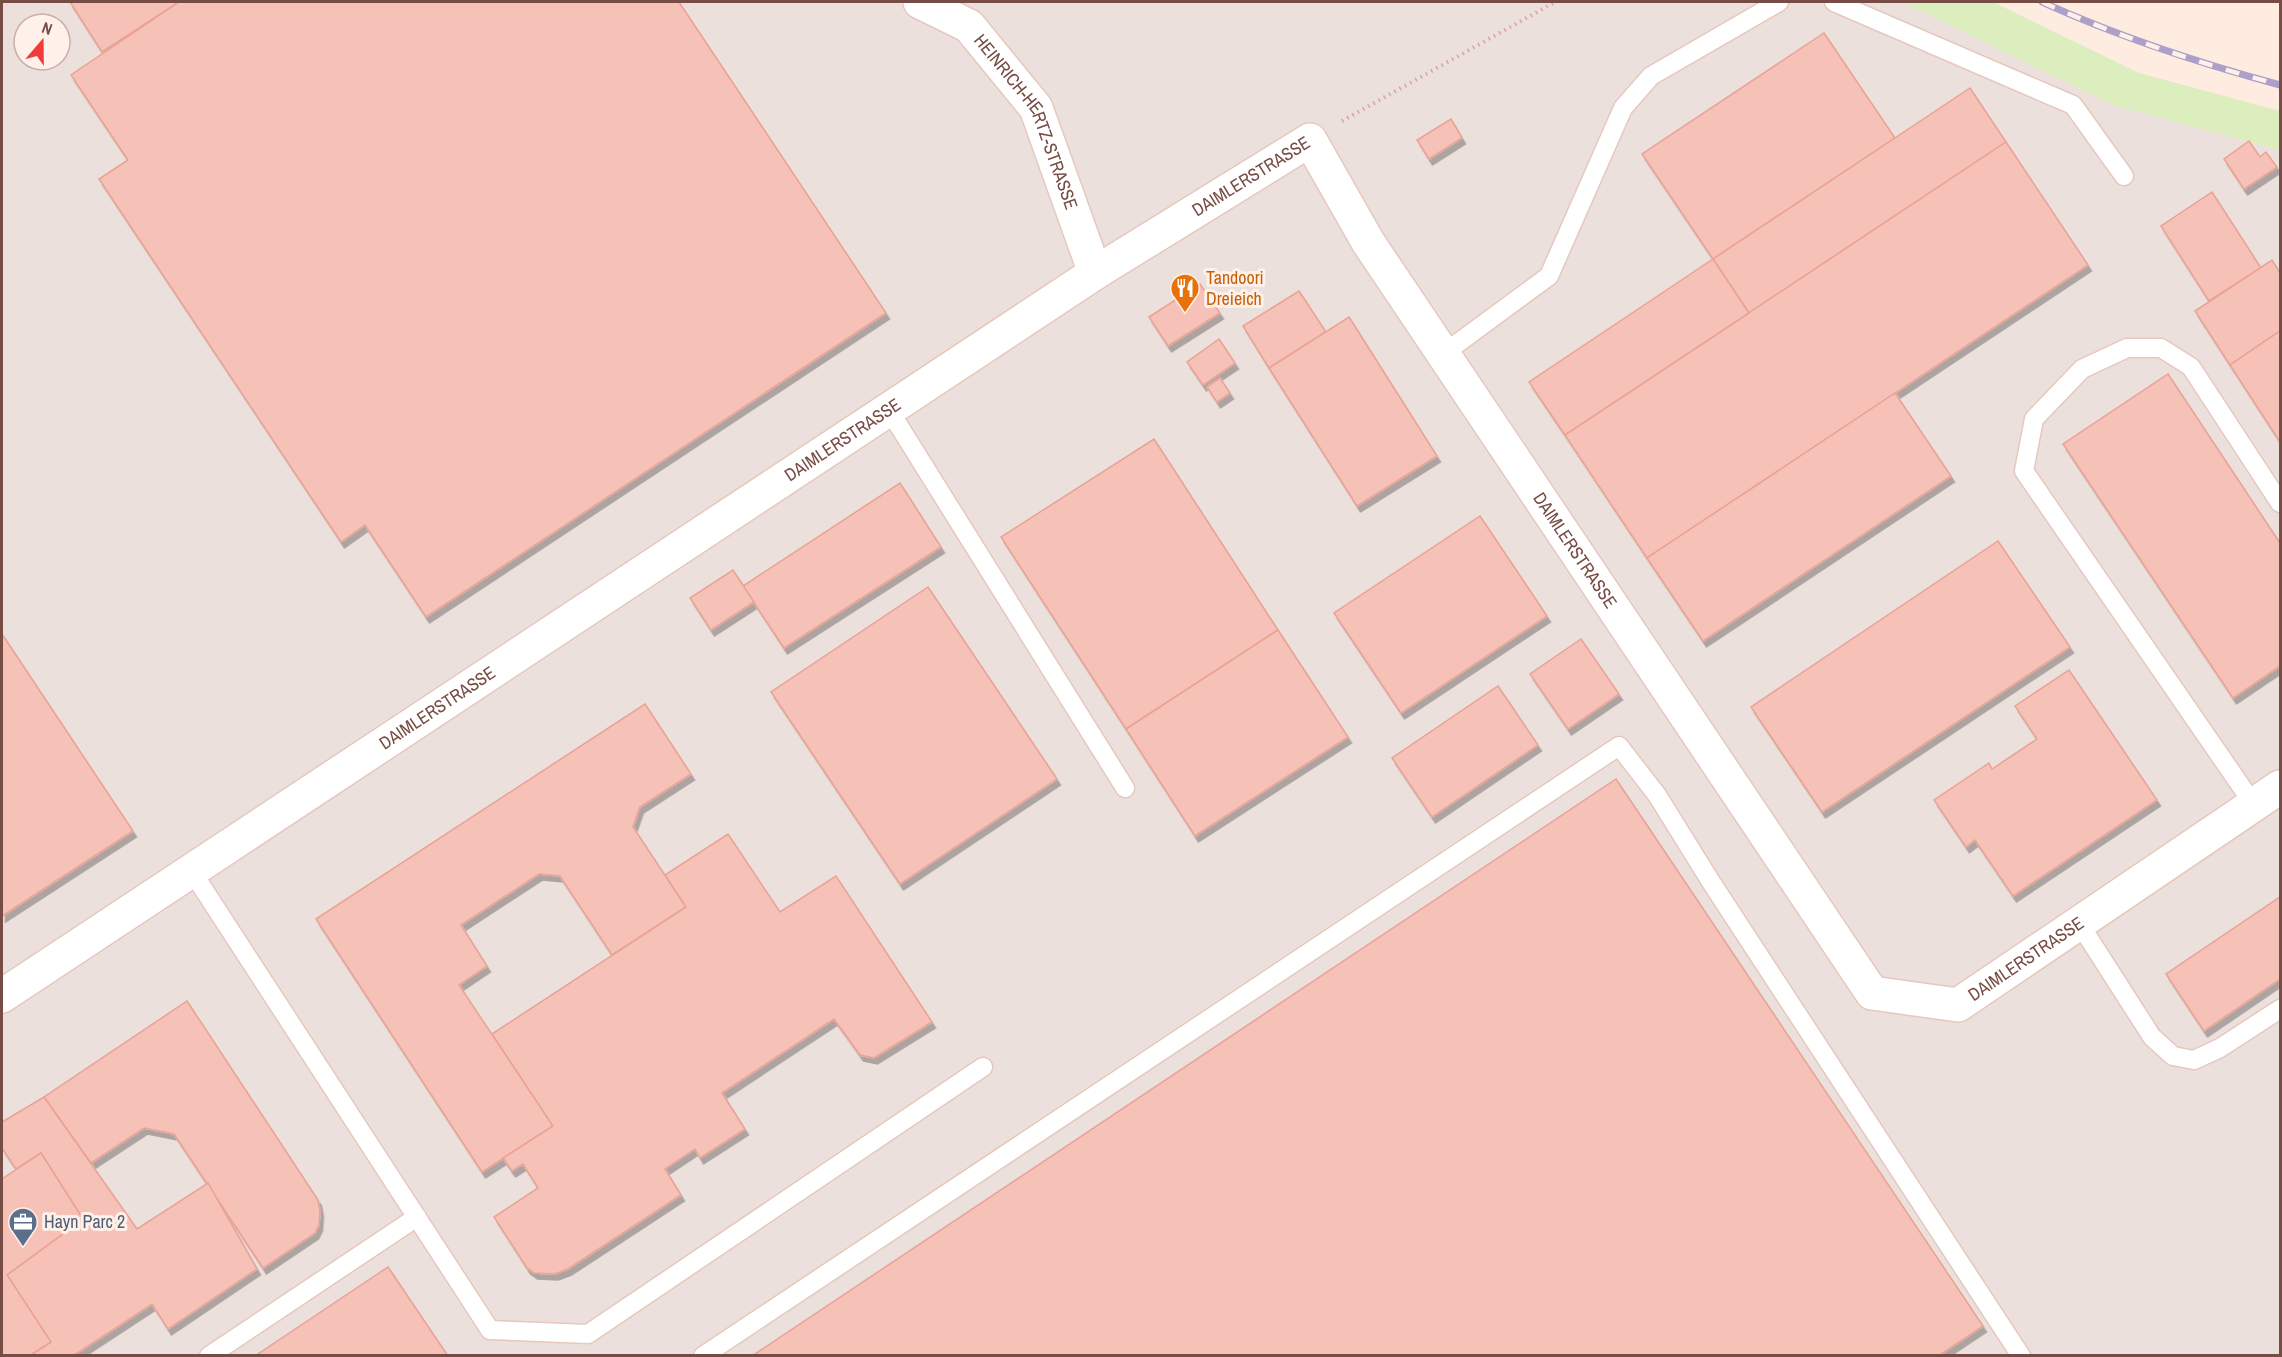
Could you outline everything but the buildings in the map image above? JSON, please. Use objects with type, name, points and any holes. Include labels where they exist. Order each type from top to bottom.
[{"type":"street","name":"HEINRICH-HERTZ-STRASSE","points":[[920,2],[969,26],[1036,108],[1095,273]]},
{"type":"street","name":"DAIMLERSTRASSE","points":[[2,996],[1095,273],[1310,140],[1368,242],[1872,993],[1958,1005],[2280,787]]},
{"type":"lane","points":[[1443,354],[1549,276],[1623,108],[1651,76],[1779,2]]},
{"type":"lane","points":[[1834,2],[2073,105],[2124,176]]},
{"type":"lane","points":[[2254,805],[2024,471],[2034,419],[2082,369],[2127,348],[2162,348],[2190,367],[2280,503]]},
{"type":"lane","points":[[888,410],[1125,788]]},
{"type":"lane","points":[[703,1356],[1619,746],[1657,795],[1711,882],[2021,1356]]},
{"type":"lane","points":[[191,870],[490,1330],[588,1334],[984,1067]]},
{"type":"lane","points":[[2079,923],[2152,1037],[2173,1056],[2194,1060],[2220,1048],[2280,1009]]},
{"type":"lane","points":[[209,1356],[417,1217]]},
{"type":"path","points":[[1310,140],[1555,2]]},
{"type":"shaded area","points":[[2,2],[1903,2],[2113,105],[2280,150],[2280,1355],[2,1356]]},
{"type":"green space","points":[[1903,2],[1993,2],[2139,73],[2280,111],[2280,150],[2113,105]]},
{"type":"railway","points":[[2042,2],[2100,27],[2160,48],[2280,85]]},
{"type":"place","name":"Tandoori Dreieich","points":[[1185,314]]},
{"type":"place","name":"Hayn Parc 2","points":[[23,1248]]}]
